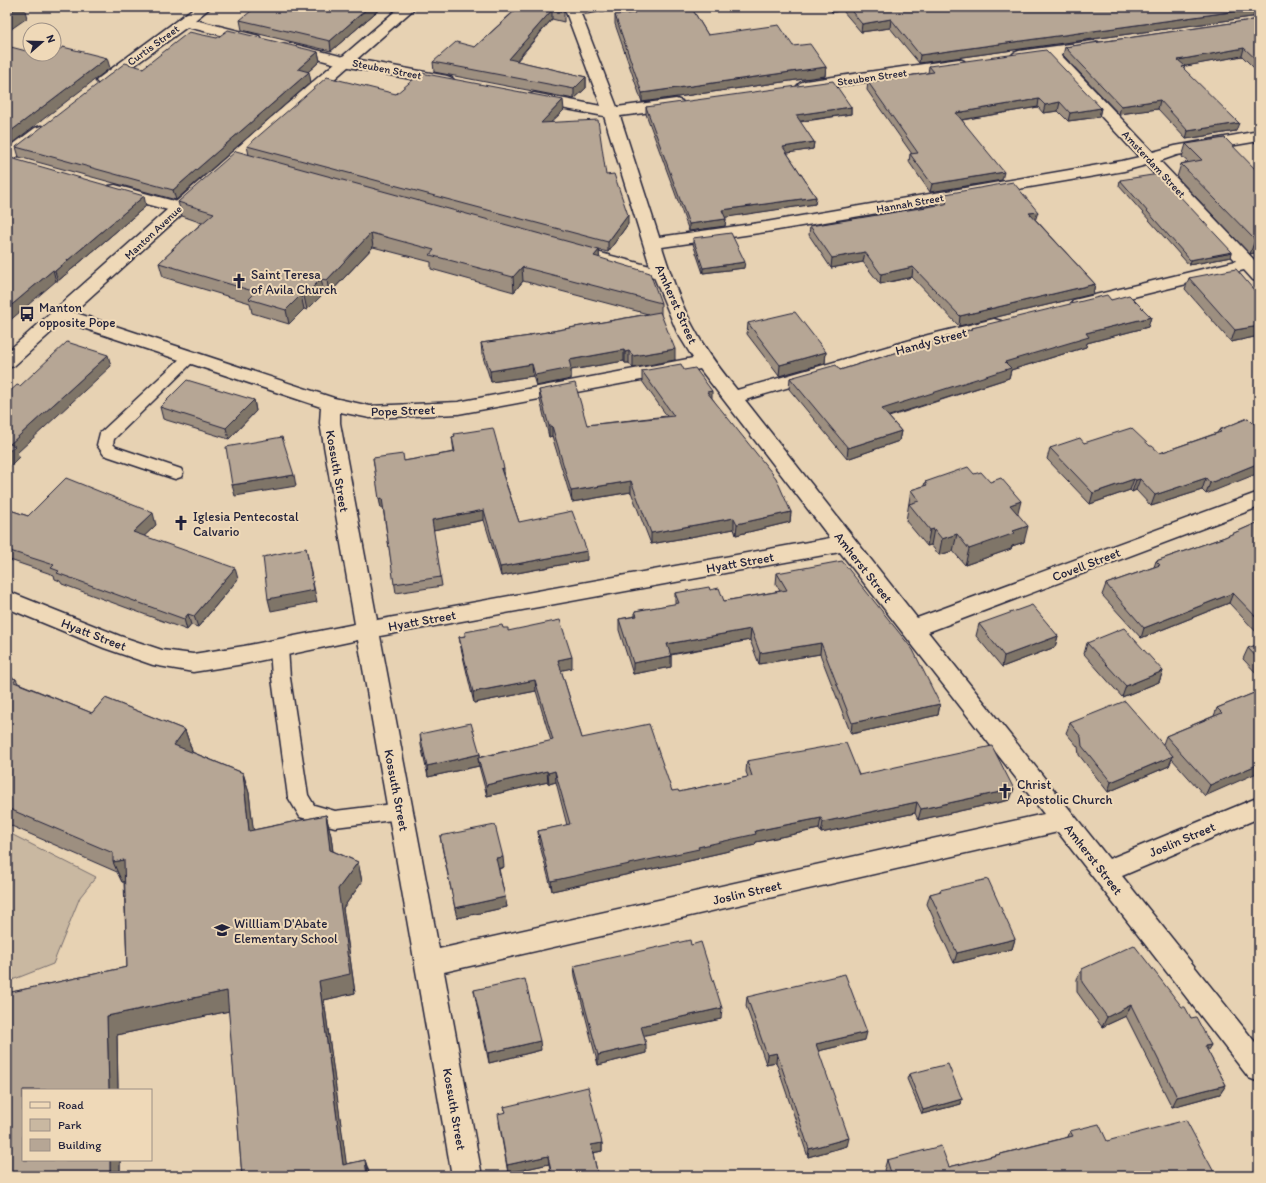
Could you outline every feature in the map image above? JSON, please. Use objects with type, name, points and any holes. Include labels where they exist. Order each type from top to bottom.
[{"type":"street","name":"Curtis Street","points":[[94,89],[204,7]]},
{"type":"street","name":"Manton Avenue","points":[[7,362],[63,314],[179,208],[243,160],[344,61],[408,7]]},
{"type":"street","points":[[572,9],[601,7]]},
{"type":"street","name":"Amherst Street","points":[[572,9],[611,113],[662,274],[686,332],[705,362],[912,629],[1064,820],[1259,1070]]},
{"type":"street","name":"Steuben Street","points":[[185,22],[344,61],[462,84]]},
{"type":"street","points":[[1002,58],[1104,44]]},
{"type":"street","name":"Amsterdam Street","points":[[1049,51],[1253,270]]},
{"type":"street","name":"Steuben Street","points":[[790,88],[970,63]]},
{"type":"street","points":[[517,94],[611,113],[689,102]]},
{"type":"street","points":[[7,157],[50,123]]},
{"type":"street","name":"Hannah Street","points":[[652,243],[782,224],[1116,168],[1174,151],[1259,136]]},
{"type":"street","points":[[97,185],[179,208]]},
{"type":"street","points":[[555,245],[662,274]]},
{"type":"street","points":[[1065,308],[1253,270]]},
{"type":"street","name":"Pope Street","points":[[63,314],[189,358],[331,404],[370,412],[458,408],[705,362]]},
{"type":"street","name":"Handy Street","points":[[732,397],[935,338],[1011,320]]},
{"type":"street","name":"Kossuth Street","points":[[331,404],[330,423],[366,630],[430,963],[467,1176]]},
{"type":"street","name":"Covell Street","points":[[912,629],[1259,498]]},
{"type":"street","name":"Hyatt Street","points":[[7,599],[112,642],[161,659],[193,663],[845,543]]},
{"type":"street","name":"Joslin Street","points":[[1104,872],[1259,807]]},
{"type":"street","name":"Joslin Street","points":[[430,963],[1064,820]]},
{"type":"lane","points":[[176,473],[110,451],[105,445],[106,438],[189,358]]},
{"type":"lane","points":[[279,648],[281,678],[298,797],[307,812],[335,819],[401,811]]},
{"type":"green space","points":[[7,832],[96,877],[80,897],[53,964],[7,982]]},
{"type":"building","points":[[7,7],[17,7],[7,14]]},
{"type":"building","points":[[256,7],[369,7],[330,41],[240,20]]},
{"type":"building","points":[[519,7],[562,7],[564,12],[552,10],[509,59],[586,77],[574,89],[433,62],[456,42],[475,47]]},
{"type":"building","points":[[632,7],[691,7],[708,35],[779,25],[793,46],[810,44],[826,67],[642,93],[615,15],[635,13]]},
{"type":"building","points":[[848,7],[1259,8],[920,55],[891,19],[862,24]]},
{"type":"building","points":[[1259,19],[1259,62],[1244,48],[1178,60],[1185,66],[1182,67],[1239,123],[1188,131],[1160,100],[1121,106],[1065,47]]},
{"type":"building","points":[[228,30],[318,52],[298,69],[309,72],[173,190],[16,147],[125,63],[143,68],[189,32],[217,38]]},
{"type":"building","points":[[7,46],[22,50],[22,62],[62,62],[63,47],[107,58],[7,134]]},
{"type":"building","points":[[1046,50],[1101,108],[1070,113],[1060,102],[1045,105],[1039,99],[956,113],[1004,172],[932,184],[910,154],[918,153],[868,82],[934,72],[929,66]]},
{"type":"building","points":[[421,73],[563,100],[541,123],[598,120],[606,175],[614,174],[628,215],[608,242],[247,146],[327,77],[396,94]]},
{"type":"building","points":[[833,81],[851,107],[796,115],[814,142],[783,147],[816,197],[722,210],[726,219],[689,224],[646,107]]},
{"type":"building","points":[[1225,138],[1259,173],[1259,240],[1255,240],[1181,164],[1202,160],[1186,144]]},
{"type":"building","points":[[236,151],[599,250],[594,256],[650,273],[661,303],[522,267],[513,277],[430,255],[434,250],[371,233],[327,280],[321,279],[304,296],[301,295],[286,310],[249,299],[256,292],[159,263],[174,249],[172,249],[214,213],[178,202]]},
{"type":"building","points":[[7,157],[144,196],[55,271],[53,270],[7,309]]},
{"type":"building","points":[[1159,174],[1232,252],[1190,260],[1120,180]]},
{"type":"building","points":[[1013,182],[1038,212],[1029,213],[1095,284],[960,316],[913,267],[881,274],[865,252],[832,258],[810,226],[945,204],[947,203],[940,195]]},
{"type":"building","points":[[731,233],[745,262],[703,268],[693,238]]},
{"type":"building","points":[[1236,269],[1259,296],[1259,326],[1235,330],[1189,278]]},
{"type":"building","points":[[1107,295],[1111,300],[1129,295],[1151,317],[1086,333],[1089,337],[1005,362],[1011,368],[882,409],[901,431],[848,448],[790,378],[836,365],[840,370],[973,329],[972,328]]},
{"type":"building","points":[[660,312],[675,349],[633,356],[629,351],[625,352],[624,350],[569,360],[571,368],[535,375],[532,364],[490,371],[481,343],[530,336]]},
{"type":"building","points":[[795,312],[826,352],[780,365],[748,323]]},
{"type":"building","points":[[67,342],[108,355],[10,444],[15,446],[7,453],[7,394],[17,385],[20,386]]},
{"type":"building","points":[[681,364],[684,370],[695,368],[712,391],[707,392],[776,478],[791,512],[737,524],[734,518],[651,533],[631,481],[571,491],[552,426],[549,426],[539,390],[575,383],[587,425],[674,416],[642,371]]},
{"type":"building","points":[[187,380],[254,400],[226,428],[160,407]]},
{"type":"building","points":[[1248,418],[1254,424],[1256,423],[1259,426],[1259,463],[1210,483],[1206,478],[1155,495],[1140,479],[1134,479],[1093,493],[1050,448],[1080,438],[1084,443],[1131,428],[1150,446],[1160,453],[1221,432],[1219,430]]},
{"type":"building","points":[[493,428],[504,468],[501,469],[519,522],[572,511],[587,551],[500,567],[484,510],[432,520],[441,577],[394,584],[382,498],[379,499],[373,458],[403,454],[404,461],[455,452],[452,437],[455,436],[454,434]]},
{"type":"building","points":[[282,437],[294,475],[232,485],[226,447]]},
{"type":"building","points":[[968,467],[974,474],[981,472],[990,482],[1001,478],[1021,501],[1010,505],[1028,526],[1013,531],[1015,533],[969,549],[957,534],[942,539],[934,529],[930,530],[909,504],[919,501],[911,490],[927,485],[925,482]]},
{"type":"building","points":[[66,478],[153,513],[133,532],[235,568],[194,616],[188,614],[184,619],[57,573],[59,571],[51,568],[54,565],[7,550],[7,509],[28,516]]},
{"type":"building","points":[[1259,522],[1259,620],[1233,593],[1144,628],[1106,584],[1160,565],[1156,561],[1225,537]]},
{"type":"building","points":[[306,548],[314,590],[268,599],[263,557]]},
{"type":"building","points":[[842,561],[913,650],[940,704],[852,723],[821,643],[760,653],[751,629],[667,644],[671,656],[633,663],[619,619],[637,616],[635,611],[679,603],[675,593],[709,587],[710,590],[719,588],[724,601],[787,590],[777,573]]},
{"type":"building","points":[[1032,605],[1058,636],[1004,656],[979,624]]},
{"type":"building","points":[[560,620],[572,657],[558,660],[582,738],[649,724],[672,791],[678,790],[679,792],[752,776],[747,761],[846,743],[859,775],[992,746],[1014,789],[921,809],[917,802],[823,822],[821,818],[755,831],[756,834],[698,847],[699,849],[551,881],[538,831],[570,824],[555,771],[548,773],[547,771],[486,785],[478,758],[553,740],[535,680],[473,692],[459,637],[466,636],[465,632],[502,625],[503,628],[508,628],[508,631]]},
{"type":"building","points":[[1124,628],[1163,671],[1126,686],[1087,643]]},
{"type":"building","points":[[1259,644],[1259,660],[1248,648]]},
{"type":"building","name":"Willliam D'Abate Elementary School","points":[[7,676],[16,679],[14,682],[92,713],[105,698],[185,730],[174,745],[243,773],[249,831],[326,815],[330,850],[358,862],[338,889],[350,974],[319,981],[343,1165],[365,1160],[367,1176],[242,1176],[227,991],[107,1016],[109,1089],[22,1089],[22,1161],[110,1161],[110,1176],[7,1176],[7,993],[127,967],[124,860],[113,862],[113,853],[7,808]]},
{"type":"building","points":[[1259,691],[1259,764],[1210,785],[1166,736],[1222,713],[1217,708]]},
{"type":"building","points":[[1125,701],[1173,756],[1111,782],[1082,746],[1081,737],[1070,723]]},
{"type":"building","points":[[471,723],[480,754],[427,766],[420,734]]},
{"type":"building","points":[[495,825],[503,857],[496,858],[505,897],[455,908],[440,836]]},
{"type":"building","points":[[988,879],[1015,939],[957,953],[930,894],[941,891],[940,890]]},
{"type":"building","points":[[690,940],[691,945],[701,942],[722,1008],[641,1026],[646,1044],[598,1055],[574,966]]},
{"type":"building","points":[[1134,945],[1182,1007],[1185,1007],[1191,1018],[1196,1017],[1211,1045],[1205,1046],[1226,1085],[1177,1097],[1131,1005],[1107,1017],[1082,982],[1082,969]]},
{"type":"building","points":[[845,974],[867,1032],[816,1044],[849,1138],[809,1149],[777,1053],[767,1055],[747,997]]},
{"type":"building","points":[[525,979],[540,1041],[488,1053],[474,990]]},
{"type":"building","points":[[948,1064],[962,1099],[923,1110],[909,1074]]},
{"type":"building","points":[[588,1087],[602,1143],[591,1145],[598,1176],[552,1176],[548,1156],[507,1165],[498,1114],[506,1112],[504,1107]]},
{"type":"building","points":[[1186,1120],[1216,1176],[892,1176],[887,1160],[941,1146],[949,1167],[1073,1136],[1070,1131],[1099,1124],[1107,1141]]},
{"type":"place","name":"Saint Teresa of Avila Church","points":[[239,281]]},
{"type":"place","name":"Manton opposite Pope","points":[[27,314]]},
{"type":"place","name":"Iglesia Pentecostal Calvario","points":[[181,523]]},
{"type":"place","name":"Christ Apostolic Church","points":[[1005,791]]},
{"type":"place","name":"Willliam D'Abate Elementary School","points":[[222,930]]}]
